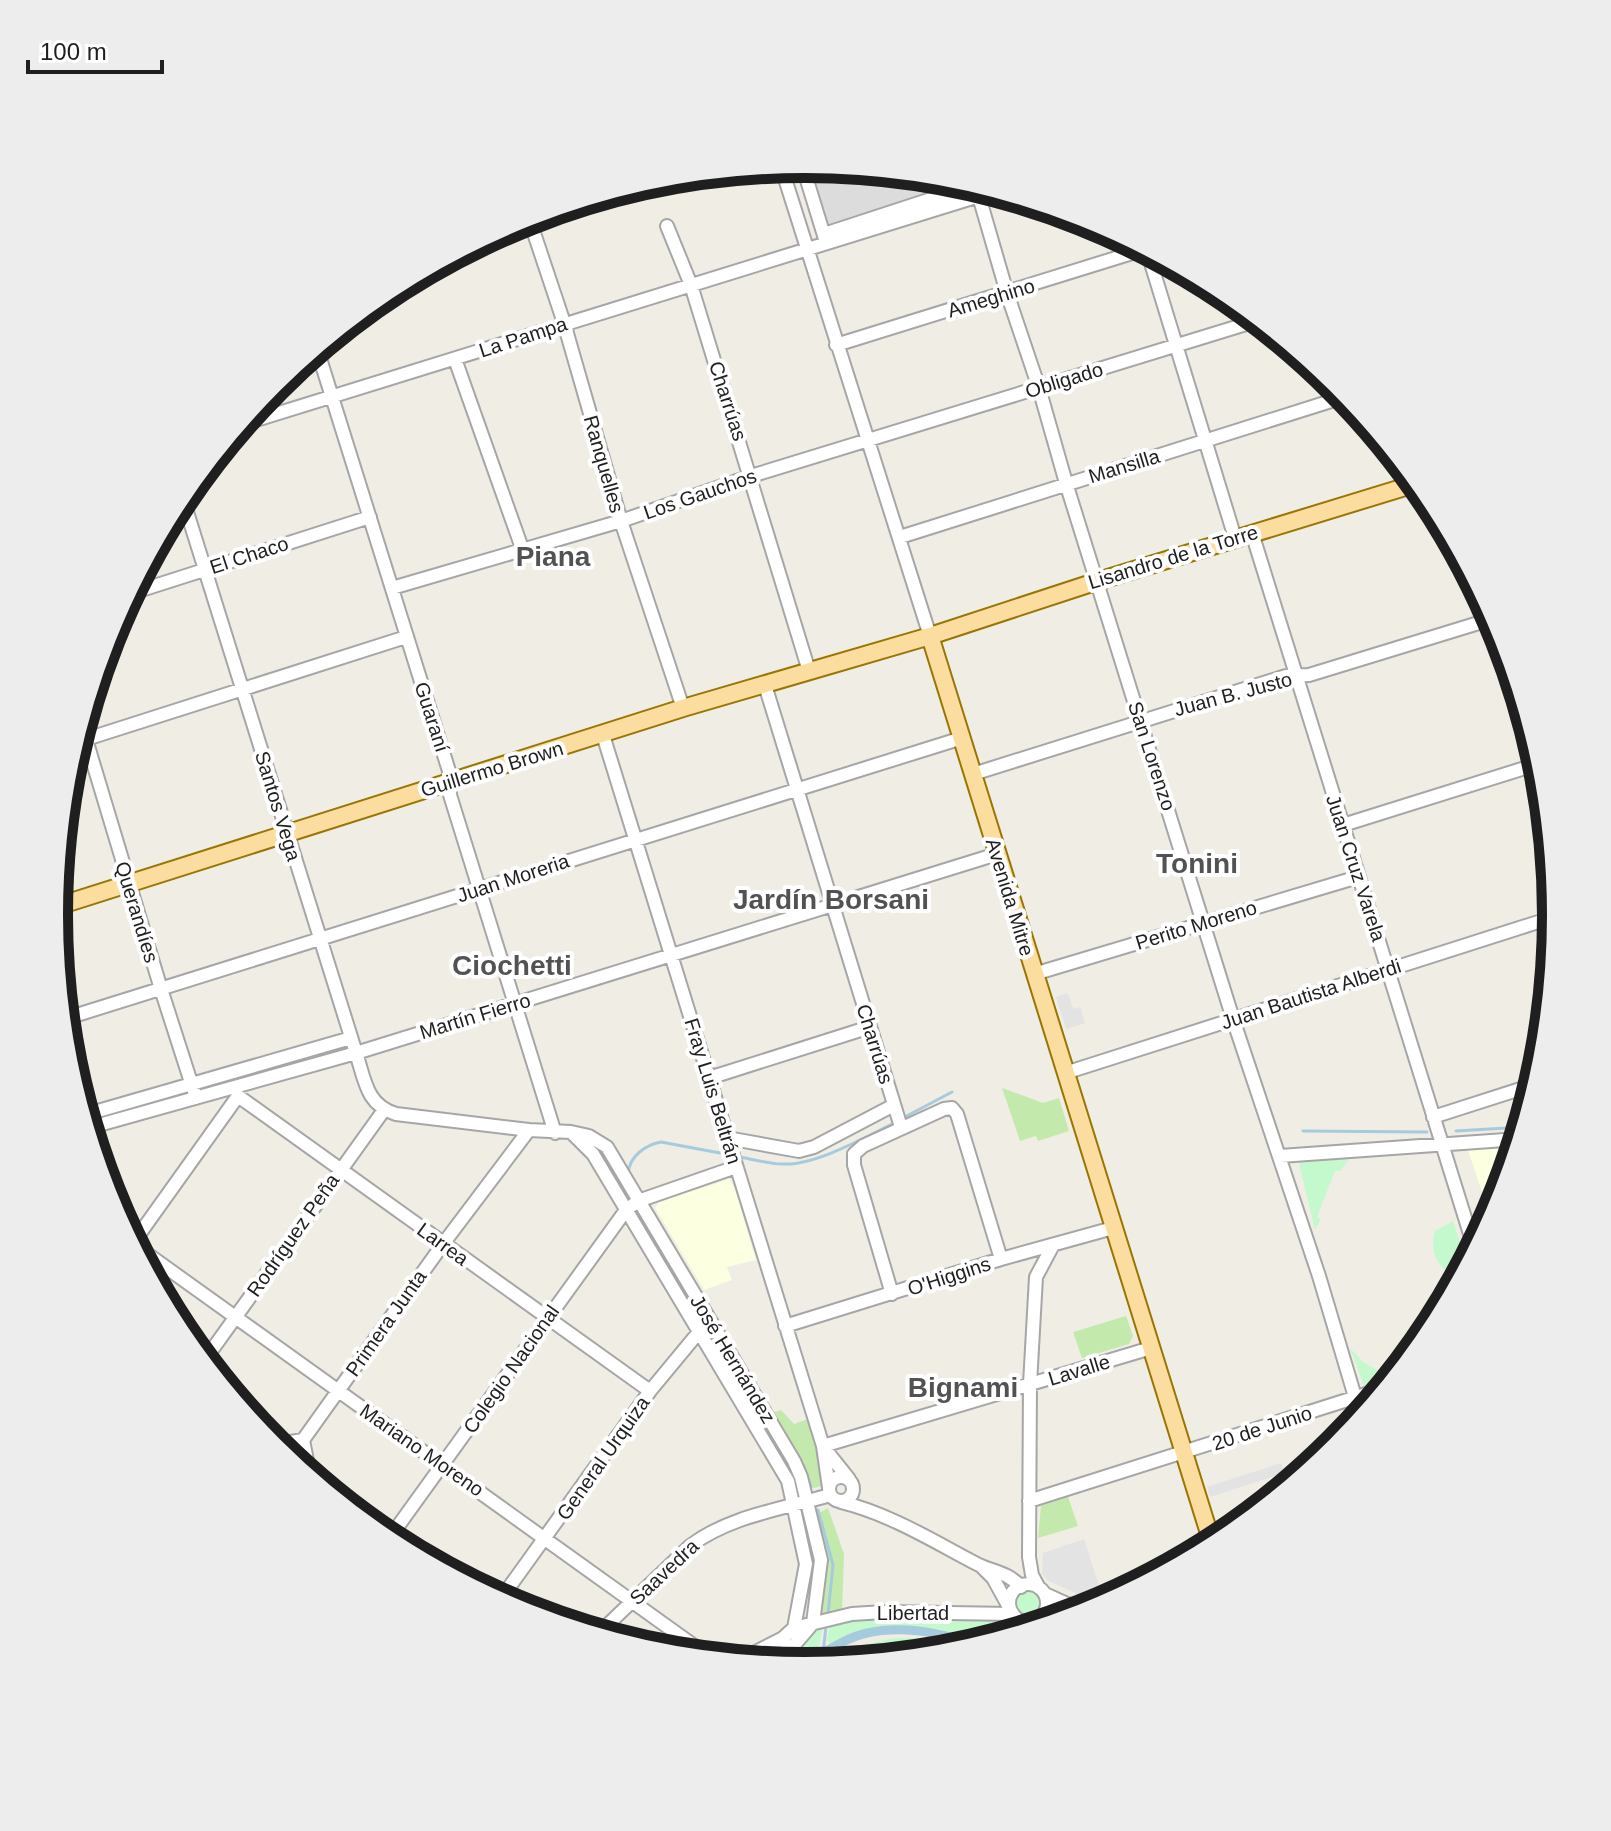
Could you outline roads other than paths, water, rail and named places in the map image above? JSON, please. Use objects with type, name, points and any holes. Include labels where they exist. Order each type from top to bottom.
[{"type":"main road","name":"Lisandro de la Torre","points":[[930,636],[1405,486]]},
{"type":"main road","name":"Guillermo Brown","points":[[69,903],[683,708],[930,636]]},
{"type":"main road","name":"Avenida Mitre","points":[[930,636],[1209,1533]]},
{"type":"street","points":[[806,178],[825,239]]},
{"type":"street","name":"Avenida Mitre","points":[[785,179],[930,636]]},
{"type":"street","name":"La Pampa","points":[[261,419],[806,249],[825,239],[960,194]]},
{"type":"street","name":"San Lorenzo","points":[[979,199],[1233,1019],[1280,1156],[1358,1404]]},
{"type":"street","name":"Charrúas","points":[[667,226],[691,285],[809,671]]},
{"type":"street","name":"Ranquelles","points":[[533,230],[564,323],[621,521],[683,708]]},
{"type":"street","name":"Ameghino","points":[[836,345],[1132,254]]},
{"type":"street","points":[[1150,264],[1235,538]]},
{"type":"street","name":"Obligado","points":[[869,441],[1246,324]]},
{"type":"street","points":[[455,359],[523,551]]},
{"type":"street","name":"Guaraní","points":[[320,360],[449,771],[450,795],[555,1133]]},
{"type":"street","name":"Mansilla","points":[[900,537],[1333,400]]},
{"type":"street","name":"Los Gauchos","points":[[392,588],[621,521],[751,476],[869,441]]},
{"type":"street","name":"Santos Vega","points":[[188,513],[351,1038],[374,1104],[384,1110]]},
{"type":"street","name":"El Chaco","points":[[144,589],[370,517]]},
{"type":"street","name":"Juan Cruz Varela","points":[[1252,533],[1470,1235]]},
{"type":"street","name":"Juan B. Justo","points":[[973,774],[1286,676],[1309,675],[1482,622]]},
{"type":"street","points":[[90,737],[406,637]]},
{"type":"street","name":"Charrúas","points":[[765,685],[901,1127]]},
{"type":"street","name":"Fray Luis Beltrán","points":[[603,735],[823,1446],[833,1495],[888,1518],[982,1567],[1010,1576],[1021,1586]]},
{"type":"street","name":"Juan Moreria","points":[[75,1016],[962,738]]},
{"type":"street","name":"Querandíes","points":[[86,755],[196,1098]]},
{"type":"street","points":[[1343,825],[1528,767]]},
{"type":"street","name":"Martín Fierro","points":[[99,1125],[196,1098],[236,1092],[997,854]]},
{"type":"street","name":"Perito Moreno","points":[[1034,974],[1358,877]]},
{"type":"street","name":"Juan Bautista Alberdi","points":[[1065,1073],[1543,920]]},
{"type":"street","points":[[709,1078],[870,1027]]},
{"type":"street","points":[[95,1112],[351,1038]]},
{"type":"street","points":[[140,1232],[236,1092],[230,1074]]},
{"type":"street","points":[[1433,1117],[1522,1088]]},
{"type":"street","name":"Larrea","points":[[236,1092],[650,1391]]},
{"type":"street","points":[[892,1294],[854,1165],[854,1154],[863,1146],[901,1127],[944,1109],[952,1108],[957,1114],[1001,1259]]},
{"type":"street","points":[[727,1138],[799,1151],[895,1109]]},
{"type":"street","name":"José Hernández","points":[[384,1110],[529,1130],[571,1132],[603,1143],[794,1461],[806,1564],[794,1628]]},
{"type":"street","name":"Rodríguez Peña","points":[[211,1351],[384,1110]]},
{"type":"street","name":"Primera Junta","points":[[303,1440],[529,1130]]},
{"type":"street","name":"José Hernández","points":[[571,1132],[593,1154],[800,1503],[821,1560],[822,1621]]},
{"type":"street","points":[[1280,1156],[1508,1140]]},
{"type":"street","name":"Colegio Nacional","points":[[396,1529],[626,1210],[638,1201],[736,1167]]},
{"type":"street","name":"O'Higgins","points":[[785,1326],[1113,1228]]},
{"type":"street","points":[[1036,1277],[1052,1247]]},
{"type":"street","points":[[655,1260],[669,1252]]},
{"type":"street","points":[[1021,1254],[1034,1268],[1036,1277],[1030,1384],[1029,1557],[1032,1575],[1047,1604],[1043,1614]]},
{"type":"street","name":"Mariano Moreno","points":[[152,1257],[692,1644]]},
{"type":"street","name":"General Urquiza","points":[[508,1590],[650,1391],[709,1319]]},
{"type":"street","name":"Lavalle","points":[[823,1446],[1151,1348]]},
{"type":"street","name":"20 de Junio","points":[[1029,1501],[1366,1395]]},
{"type":"street","points":[[289,1442],[303,1440],[307,1458]]},
{"type":"street","name":"Fray Luis Beltrán","points":[[823,1446],[851,1482],[888,1518]]},
{"type":"street","name":"Saavedra","points":[[607,1626],[706,1534],[833,1495],[836,1478],[851,1482]]},
{"type":"street","points":[[833,1495],[852,1497],[851,1482]]},
{"type":"street","points":[[1021,1586],[1020,1576],[1029,1557]]},
{"type":"street","name":"Fray Luis Beltrán","points":[[982,1567],[993,1578],[1016,1619]]},
{"type":"street","points":[[1016,1619],[1011,1596],[1021,1586],[1029,1585],[1069,1604]]},
{"type":"street","name":"Libertad","points":[[758,1651],[783,1638],[794,1628],[884,1612],[1016,1619]]},
{"type":"street","points":[[782,1652],[822,1621]]},
{"type":"waterway","points":[[901,1119],[952,1092]]},
{"type":"waterway","points":[[739,1157],[777,1164],[796,1163],[840,1150],[894,1123]]},
{"type":"waterway","points":[[1456,1131],[1512,1128]]},
{"type":"waterway","points":[[1303,1131],[1427,1132]]},
{"type":"waterway","points":[[628,1173],[639,1152],[661,1142],[720,1153]]},
{"type":"waterway","points":[[791,1444],[811,1487]]},
{"type":"waterway","points":[[818,1510],[833,1565],[828,1614]]},
{"type":"waterway","points":[[823,1652],[826,1626]]},
{"type":"waterway","points":[[824,1652],[850,1639],[880,1631],[922,1632],[953,1638]]},
{"type":"district","name":"Piana","points":[[553,556]]},
{"type":"district","name":"Tonini","points":[[1197,863]]},
{"type":"district","name":"Jardín Borsani","points":[[831,899]]},
{"type":"district","name":"Ciochetti","points":[[512,965]]},
{"type":"district","name":"Bignami","points":[[963,1387]]}]
